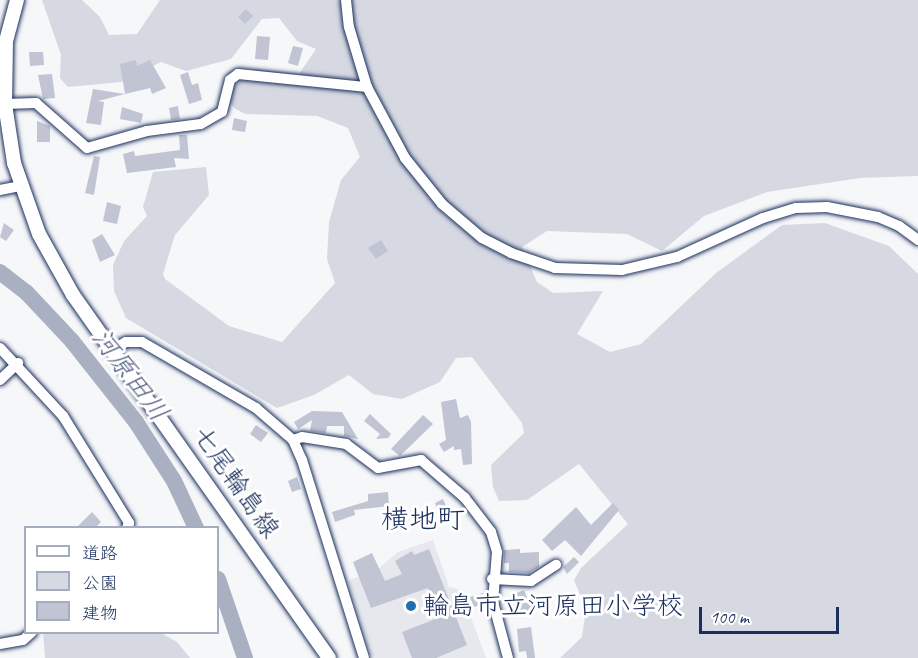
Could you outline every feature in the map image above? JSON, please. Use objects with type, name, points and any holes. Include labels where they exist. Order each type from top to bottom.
[{"type":"main road","name":"七尾輪島線","points":[[17,0],[3,35],[5,104],[20,186],[52,259],[112,350],[329,658]]},
{"type":"street","points":[[346,0],[348,27],[367,87],[405,158],[442,204],[482,238],[511,253],[555,268],[622,270],[677,257],[763,218],[796,208],[827,207],[878,217],[899,226],[918,240]]},
{"type":"street","points":[[5,104],[36,103],[87,148],[147,131],[201,124],[222,112],[230,81],[238,74],[367,87]]},
{"type":"street","points":[[0,190],[20,186]]},
{"type":"street","points":[[112,350],[126,342],[142,342],[256,408],[276,422],[292,440],[302,460],[364,658]]},
{"type":"street","points":[[0,348],[18,363],[82,444],[129,523],[128,526]]},
{"type":"street","points":[[0,380],[18,363]]},
{"type":"street","points":[[292,440],[302,437],[346,444],[378,468],[421,460],[480,513],[491,532],[497,552],[492,579],[493,602],[508,658]]},
{"type":"street","points":[[492,579],[531,581],[556,565]]},
{"type":"street","points":[[0,644],[23,640],[31,634]]},
{"type":"shaded area","name":"輪島市立河原田小学校","points":[[433,540],[449,587],[461,590],[486,658],[372,658],[348,581],[379,568],[398,552]]},
{"type":"green space","points":[[42,0],[82,0],[100,17],[109,35],[137,34],[160,0],[918,0],[918,176],[860,178],[767,192],[704,216],[662,251],[627,234],[547,231],[522,247],[537,282],[553,293],[603,291],[577,334],[610,352],[641,344],[716,273],[782,225],[825,223],[889,246],[918,274],[918,658],[560,658],[582,637],[586,609],[574,580],[581,568],[628,524],[579,464],[527,500],[499,501],[493,487],[491,465],[524,433],[522,423],[472,357],[456,358],[440,382],[402,399],[373,394],[349,375],[314,395],[277,408],[126,318],[114,291],[113,265],[124,241],[147,216],[143,207],[153,172],[206,167],[209,195],[175,235],[163,274],[165,279],[229,326],[282,342],[335,283],[327,259],[329,222],[341,180],[360,157],[348,128],[317,116],[245,114],[234,108],[225,95],[254,69],[299,74],[316,49],[297,41],[279,18],[262,19],[231,59],[186,71],[161,62],[121,82],[68,87],[60,78],[61,55]]},
{"type":"green space","points":[[43,634],[163,634],[177,642],[190,658],[45,658]]},
{"type":"building","points":[[246,9],[253,16],[245,24],[238,17]]},
{"type":"building","points":[[257,36],[270,37],[268,60],[255,59]]},
{"type":"building","points":[[293,46],[303,48],[298,66],[288,63]]},
{"type":"building","points":[[29,52],[43,52],[44,65],[30,66]]},
{"type":"building","points":[[136,60],[137,66],[150,60],[166,88],[152,94],[150,88],[125,94],[120,64]]},
{"type":"building","points":[[188,72],[192,85],[198,83],[202,100],[189,104],[180,75]]},
{"type":"building","points":[[52,74],[55,98],[43,99],[38,75]]},
{"type":"building","points":[[93,89],[125,94],[98,101],[104,102],[101,125],[86,123]]},
{"type":"building","points":[[178,106],[180,119],[171,120],[169,108]]},
{"type":"building","points":[[122,107],[143,114],[141,123],[120,119]]},
{"type":"building","points":[[234,118],[247,121],[245,132],[232,130]]},
{"type":"building","points":[[37,121],[50,126],[50,142],[37,142]]},
{"type":"building","points":[[179,135],[187,135],[189,159],[174,158],[176,167],[127,173],[123,154],[134,151],[135,156],[180,150]]},
{"type":"building","points":[[94,156],[100,157],[94,195],[85,193]]},
{"type":"building","points":[[107,202],[121,206],[117,224],[103,221]]},
{"type":"building","points":[[4,223],[14,230],[6,241],[0,237]]},
{"type":"building","points":[[102,234],[115,255],[100,262],[92,240]]},
{"type":"building","points":[[381,240],[388,251],[376,259],[368,248]]},
{"type":"building","points":[[456,399],[460,418],[468,415],[471,422],[472,464],[463,465],[461,449],[454,450],[454,446],[444,452],[439,444],[446,440],[441,402]]},
{"type":"building","points":[[312,411],[342,412],[358,439],[344,436],[344,426],[327,426],[326,433],[310,431],[312,420],[298,429],[294,422]]},
{"type":"building","points":[[370,414],[391,434],[388,438],[376,439],[380,434],[364,421]]},
{"type":"building","points":[[423,415],[433,424],[400,456],[391,449]]},
{"type":"building","points":[[256,425],[268,433],[261,442],[250,434]]},
{"type":"building","points":[[297,477],[301,489],[292,492],[288,481]]},
{"type":"building","points":[[388,492],[389,506],[354,510],[355,515],[335,522],[332,512],[368,501],[368,494]]},
{"type":"building","points":[[443,499],[452,519],[443,523],[435,503]]},
{"type":"building","points":[[613,503],[619,510],[581,556],[565,540],[552,551],[542,540],[576,507],[591,525]]},
{"type":"building","points":[[92,512],[101,522],[97,526],[78,526]]},
{"type":"building","points":[[429,549],[467,645],[436,658],[412,658],[402,632],[438,618],[428,588],[371,608],[353,562],[372,553],[385,581],[402,574],[395,561],[412,551],[414,555]]},
{"type":"building","points":[[520,549],[520,553],[539,552],[539,567],[529,573],[509,572],[509,563],[504,563],[504,550]]},
{"type":"building","points":[[574,557],[579,562],[567,574],[563,567]]},
{"type":"building","points":[[524,590],[532,610],[518,615],[510,596]]},
{"type":"building","points":[[483,593],[486,603],[474,607],[470,597]]},
{"type":"building","points":[[531,627],[535,658],[527,658],[526,651],[519,652],[517,629]]},
{"type":"waterway","name":"河原田川","points":[[0,272],[26,292],[72,341],[136,422],[174,481],[195,526]]},
{"type":"waterway","name":"河原田川","points":[[219,582],[245,658]]},
{"type":"place","name":"輪島市立河原田小学校","points":[[411,606]]},
{"type":"district","name":"横地町","points":[[423,519]]}]
